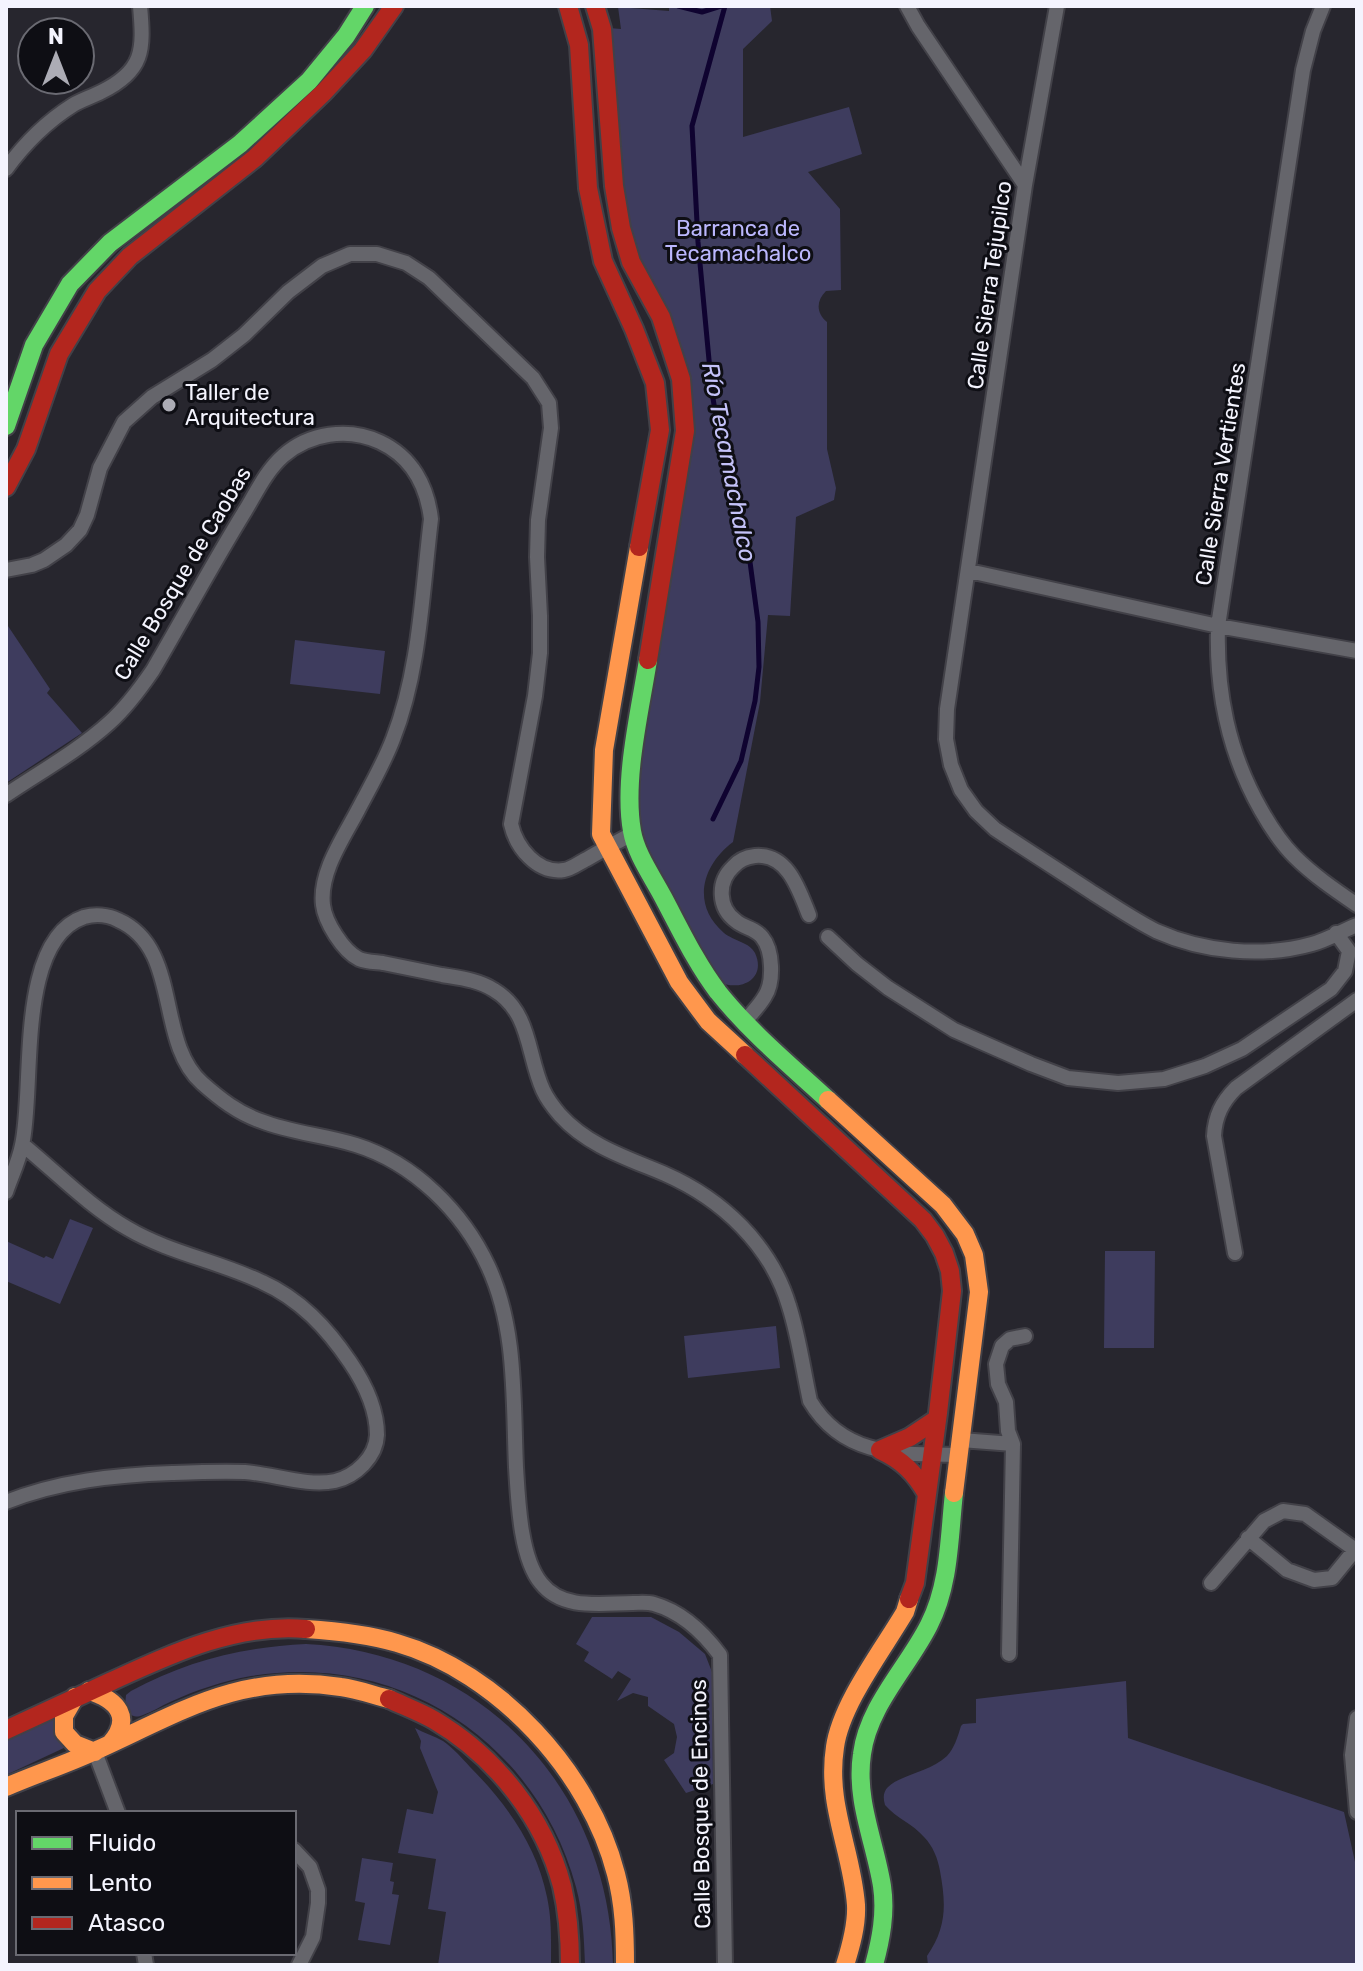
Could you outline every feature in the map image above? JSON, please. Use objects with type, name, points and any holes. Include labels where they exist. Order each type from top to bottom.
[{"type":"street","points":[[6,169],[41,128],[76,103],[126,77],[138,60],[143,38],[140,6]]},
{"type":"street","points":[[6,426],[34,345],[70,284],[110,243],[240,144],[309,81],[346,36],[365,6]]},
{"type":"street","points":[[6,487],[26,449],[59,354],[97,291],[130,256],[255,158],[324,92],[363,50],[394,6]]},
{"type":"street","points":[[568,6],[579,45],[588,188],[596,230],[603,261],[655,383],[660,430],[604,750],[601,834],[679,982],[708,1021],[923,1220],[947,1258],[952,1279],[918,1569],[911,1599],[845,1711],[835,1745],[835,1807],[853,1881],[856,1908],[853,1937],[845,1965]]},
{"type":"street","points":[[595,6],[602,29],[614,186],[621,228],[631,262],[661,317],[681,379],[685,431],[633,753],[632,834],[702,968],[729,1005],[806,1081],[950,1213],[966,1235],[977,1262],[979,1292],[946,1574],[930,1624],[871,1723],[862,1750],[862,1803],[880,1874],[884,1907],[881,1943],[874,1965]]},
{"type":"street","points":[[907,6],[1025,185]]},
{"type":"street","name":"Calle Sierra Tejupilco","points":[[1057,6],[1025,185],[953,666],[946,739],[951,765],[961,790],[976,811],[995,829],[1158,932],[1218,949],[1251,952],[1314,944],[1357,925]]},
{"type":"street","name":"Calle Sierra Vertientes","points":[[1323,6],[1303,70],[1218,626],[1219,674],[1234,754],[1246,784],[1268,822],[1291,853],[1315,876],[1357,905]]},
{"type":"street","points":[[6,570],[44,560],[66,545],[80,530],[100,468],[124,422],[152,397],[212,360],[244,335],[310,274],[350,254],[377,254],[406,263],[429,278],[533,378],[549,403],[551,428],[538,520],[540,653],[511,824],[513,835],[524,853],[543,866],[566,870],[632,834]]},
{"type":"street","points":[[634,329],[661,317]]},
{"type":"street","name":"Calle Bosque de Caobas","points":[[6,795],[94,736],[140,690],[244,512],[283,456],[308,440],[337,434],[366,437],[392,448],[420,479],[431,519],[415,657],[393,741],[330,868],[323,893],[327,919],[338,938],[359,959],[475,981],[505,997],[521,1018],[543,1089],[573,1127],[602,1148],[687,1184],[732,1217],[756,1243],[781,1284],[789,1306],[810,1401],[837,1433],[850,1441],[880,1450],[932,1454],[961,1448],[1013,1444]]},
{"type":"street","points":[[969,571],[1218,626],[1357,651]]},
{"type":"street","points":[[746,1020],[768,990],[770,959],[762,936],[736,922],[725,908],[721,891],[726,874],[746,858],[772,858],[791,875],[809,915]]},
{"type":"street","name":"Calle Bosque de Encinos","points":[[6,1192],[23,1145],[34,995],[46,956],[62,931],[83,917],[108,915],[134,927],[151,950],[181,1052],[197,1079],[224,1103],[261,1121],[339,1140],[381,1155],[432,1190],[462,1223],[488,1266],[505,1315],[523,1538],[536,1577],[551,1593],[571,1602],[650,1602],[678,1615],[701,1632],[720,1655],[725,1965]]},
{"type":"street","points":[[828,937],[888,988],[954,1030],[1068,1078],[1118,1083],[1164,1079],[1205,1066],[1242,1049],[1331,989],[1353,954],[1336,933]]},
{"type":"street","points":[[1235,1253],[1214,1136],[1221,1106],[1236,1088],[1357,1000]]},
{"type":"street","points":[[841,1142],[857,1125]]},
{"type":"street","points":[[6,1502],[69,1484],[121,1475],[246,1472],[331,1482],[363,1465],[375,1448],[377,1438],[375,1412],[362,1379],[333,1337],[306,1310],[256,1279],[167,1248],[127,1228],[108,1216],[23,1145]]},
{"type":"street","points":[[1009,1654],[1013,1444],[996,1364],[1002,1346],[1010,1339],[1025,1336]]},
{"type":"street","points":[[880,1450],[920,1432],[937,1419]]},
{"type":"street","points":[[880,1450],[909,1467],[927,1494]]},
{"type":"street","points":[[1211,1583],[1248,1538],[1264,1521],[1283,1511],[1305,1514],[1356,1551],[1332,1578],[1314,1580],[1287,1570],[1248,1538]]},
{"type":"street","points":[[6,1730],[178,1651],[207,1641],[296,1628],[385,1639],[441,1661],[495,1693],[549,1744],[580,1788],[608,1846],[623,1908],[625,1965]]},
{"type":"street","points":[[6,1787],[102,1748],[199,1702],[247,1688],[296,1683],[346,1687],[394,1700],[450,1729],[482,1754],[518,1793],[533,1815],[556,1864],[563,1889],[568,1916],[570,1965]]},
{"type":"street","points":[[82,1694],[104,1695],[116,1704],[121,1718],[119,1733],[102,1748],[78,1748],[67,1738],[62,1724],[65,1708],[82,1694]]},
{"type":"street","points":[[1357,1718],[1352,1755],[1357,1812]]},
{"type":"street","points":[[102,1748],[118,1811]]},
{"type":"street","points":[[296,1852],[310,1867],[318,1890],[313,1937],[299,1965]]},
{"type":"green space","name":"Barranca de Tecamachalco","points":[[669,6],[770,6],[772,21],[743,49],[743,137],[849,107],[862,154],[808,172],[840,209],[841,290],[826,291],[819,307],[827,322],[827,449],[836,488],[834,500],[796,517],[790,616],[768,615],[760,702],[733,842],[714,862],[704,886],[707,910],[714,922],[724,933],[749,946],[758,962],[757,970],[749,981],[735,985],[719,982],[636,833],[640,754],[692,432],[627,227],[609,28],[621,29],[618,7],[669,11]]},
{"type":"green space","points":[[6,623],[50,689],[47,693],[82,733],[6,783]]},
{"type":"green space","points":[[295,640],[385,651],[380,694],[290,684]]},
{"type":"green space","points":[[70,1219],[93,1228],[60,1304],[6,1281],[6,1241],[53,1259]]},
{"type":"green space","points":[[1105,1251],[1155,1251],[1154,1348],[1104,1348]]},
{"type":"green space","points":[[776,1326],[780,1368],[688,1378],[684,1336]]},
{"type":"green space","points":[[592,1617],[651,1617],[679,1632],[705,1654],[712,1672],[713,1784],[686,1793],[664,1760],[674,1753],[677,1737],[674,1724],[648,1706],[648,1697],[633,1693],[617,1701],[631,1679],[618,1671],[612,1679],[584,1661],[589,1652],[576,1644]]},
{"type":"green space","points":[[306,1644],[370,1653],[428,1673],[480,1703],[524,1742],[561,1788],[589,1842],[606,1901],[613,1965],[585,1965],[582,1916],[576,1887],[557,1835],[530,1789],[495,1750],[454,1718],[409,1694],[359,1678],[306,1672],[230,1680],[138,1716],[131,1715],[125,1706],[126,1695],[131,1691],[173,1671],[237,1652]]},
{"type":"green space","points":[[1126,1681],[1128,1738],[1344,1812],[1357,1871],[1357,1965],[928,1965],[927,1956],[938,1935],[943,1915],[939,1866],[927,1841],[885,1805],[886,1789],[947,1756],[961,1726],[976,1723],[976,1699]]},
{"type":"green space","points":[[55,1717],[66,1747],[6,1775],[6,1740]]},
{"type":"green space","points":[[415,1728],[443,1741],[454,1750],[496,1795],[528,1843],[547,1897],[551,1965],[438,1965],[446,1912],[428,1909],[436,1859],[398,1853],[407,1809],[433,1814],[438,1792]]},
{"type":"green space","points":[[362,1858],[393,1863],[390,1881],[394,1882],[392,1894],[399,1895],[390,1945],[358,1940],[365,1903],[355,1901]]},
{"type":"waterway","points":[[678,6],[702,12],[721,6]]},
{"type":"waterway","name":"Río Tecamachalco","points":[[713,819],[741,761],[755,701],[759,667],[758,622],[748,547],[719,436],[712,392],[698,242],[692,126],[725,6]]},
{"type":"traffic: fast","points":[[6,426],[34,345],[70,284],[110,243],[240,144],[309,81],[346,36],[365,6]]},
{"type":"traffic: fast","points":[[648,660],[630,790],[632,831],[637,848],[689,946],[718,992],[757,1035],[828,1100]]},
{"type":"traffic: fast","points":[[874,1965],[882,1926],[883,1896],[863,1804],[862,1754],[880,1703],[920,1641],[936,1609],[948,1560],[954,1493]]},
{"type":"traffic: slow","points":[[639,547],[604,750],[601,834],[679,982],[708,1021],[745,1055]]},
{"type":"traffic: slow","points":[[828,1100],[943,1205],[965,1234],[974,1255],[979,1292],[954,1493]]},
{"type":"traffic: slow","points":[[845,1965],[855,1928],[856,1905],[834,1788],[835,1747],[845,1713],[905,1612],[909,1599]]},
{"type":"traffic: slow","points":[[306,1629],[374,1637],[434,1657],[470,1677],[504,1702],[535,1731],[585,1799],[603,1836],[621,1897],[625,1965]]},
{"type":"traffic: slow","points":[[6,1787],[86,1755],[186,1709],[243,1690],[305,1684],[347,1688],[389,1699]]},
{"type":"traffic: slow","points":[[89,1691],[108,1699],[119,1711],[120,1726],[110,1744]]},
{"type":"traffic: slow","points":[[75,1697],[64,1716],[64,1732],[75,1744],[95,1752]]},
{"type":"traffic: jam","points":[[6,487],[26,449],[59,354],[97,291],[130,256],[255,158],[324,92],[363,50],[394,6]]},
{"type":"traffic: jam","points":[[568,6],[579,45],[588,188],[603,261],[655,383],[660,430],[639,547]]},
{"type":"traffic: jam","points":[[595,6],[602,29],[614,186],[621,228],[631,262],[661,317],[681,379],[685,431],[648,660]]},
{"type":"traffic: jam","points":[[745,1055],[923,1220],[935,1236],[950,1271],[952,1291],[938,1413],[915,1583],[909,1599]]},
{"type":"traffic: jam","points":[[880,1450],[910,1437],[937,1419]]},
{"type":"traffic: jam","points":[[880,1450],[907,1468],[927,1494]]},
{"type":"traffic: jam","points":[[6,1730],[158,1660],[206,1642],[255,1631],[306,1629]]},
{"type":"traffic: jam","points":[[389,1699],[434,1720],[477,1751],[497,1770],[530,1813],[554,1861],[562,1886],[570,1965]]},
{"type":"place","name":"Taller de Arquitectura","points":[[169,405]]}]
